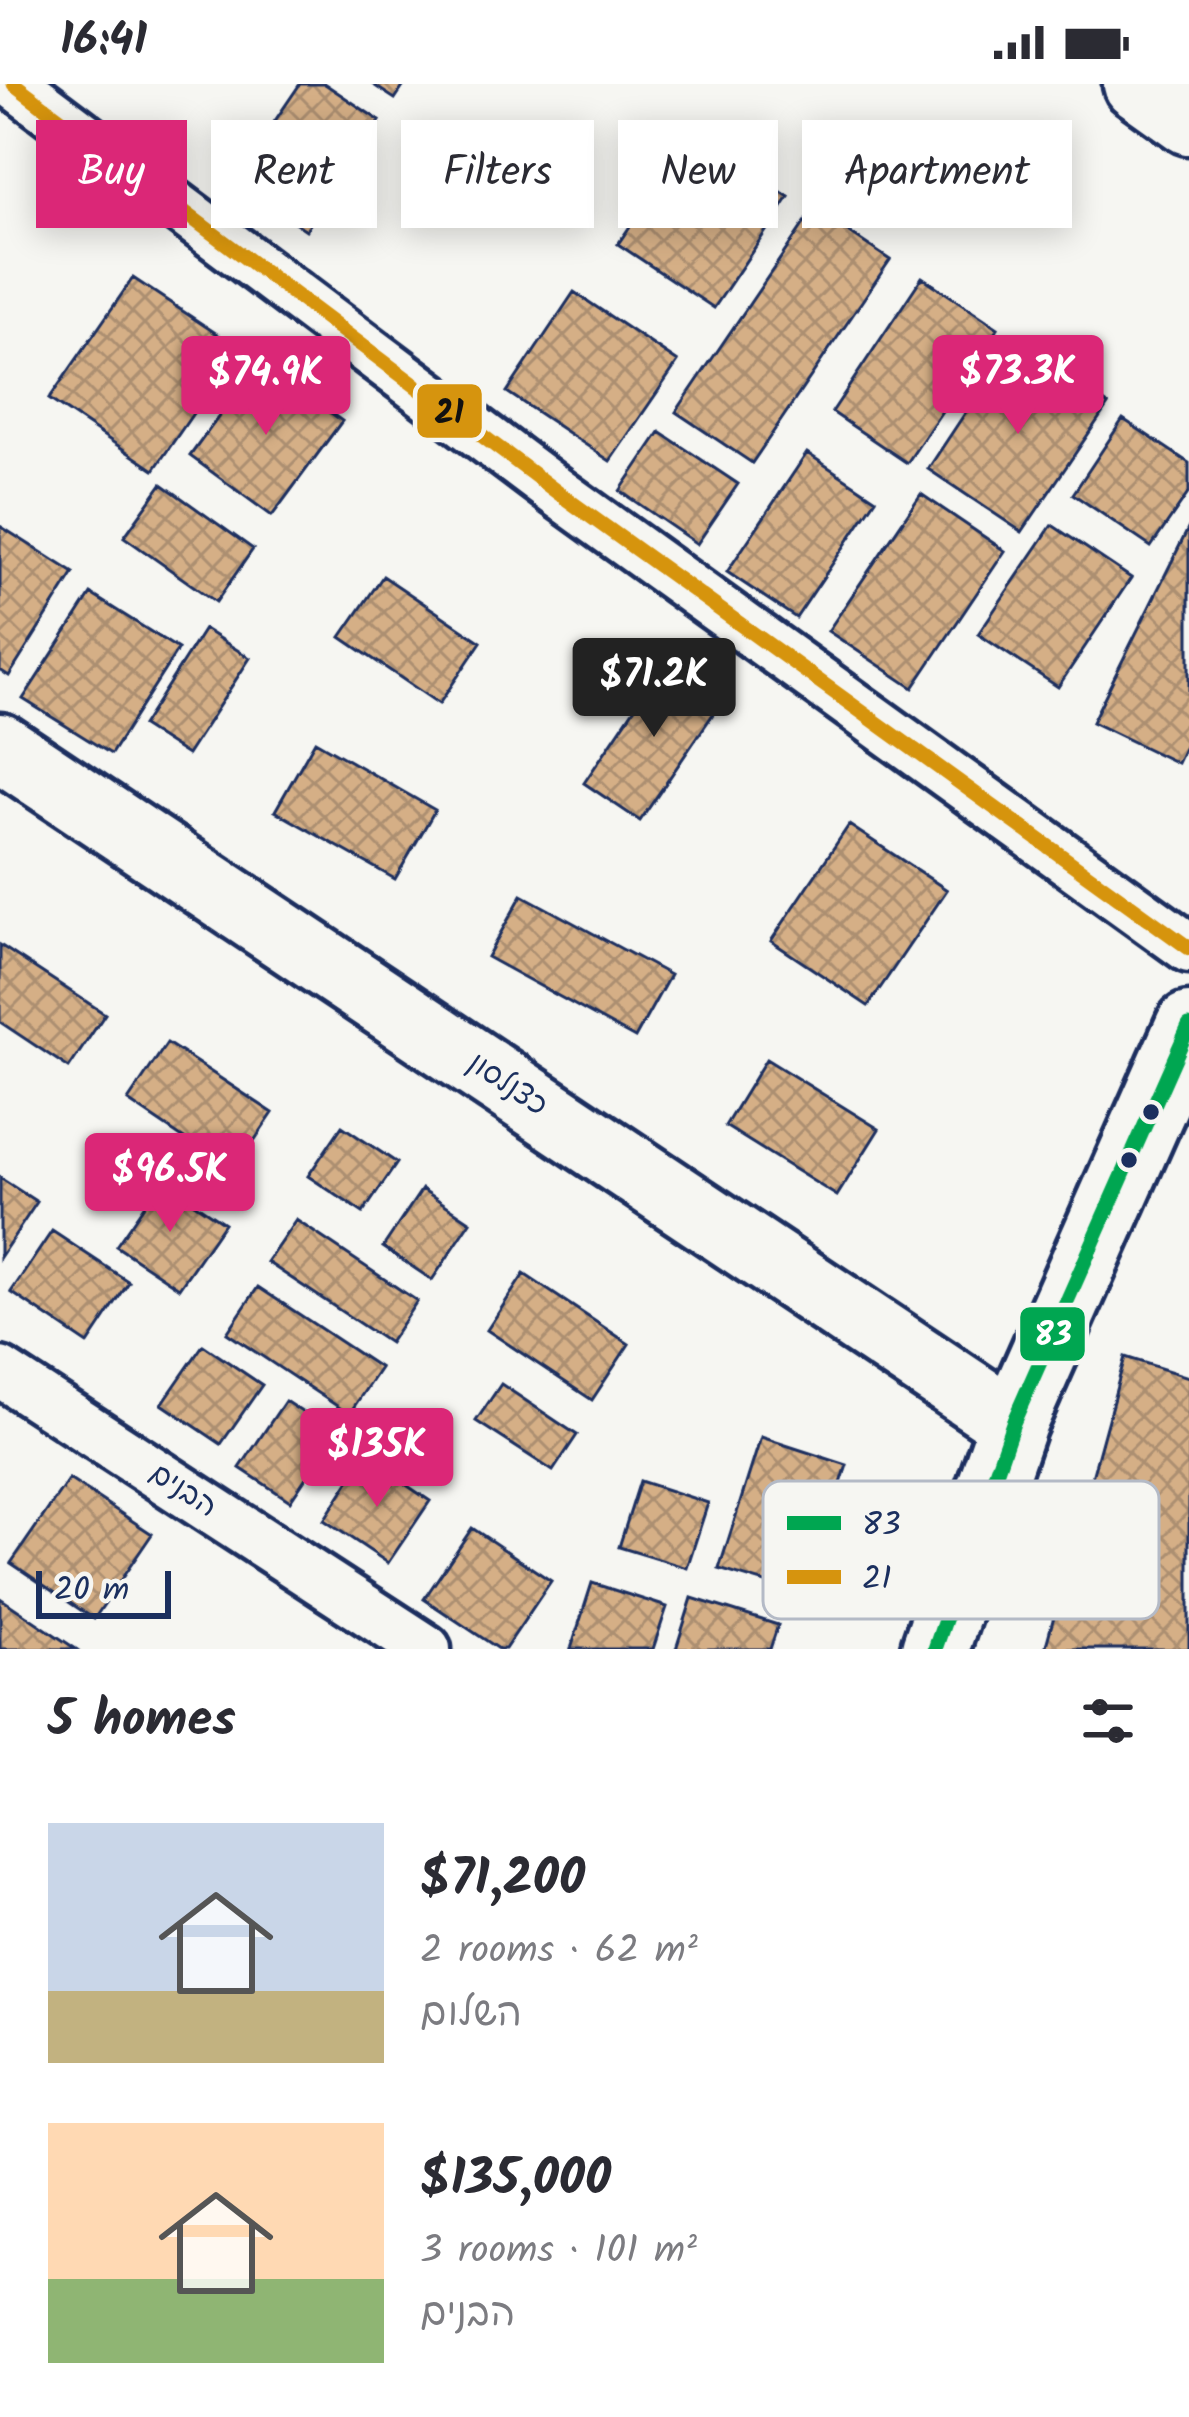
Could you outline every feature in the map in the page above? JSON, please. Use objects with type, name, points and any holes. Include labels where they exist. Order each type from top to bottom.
[{"type":"main road","points":[[1137,84],[1189,121]]},
{"type":"main road","name":"כצנלסון","points":[[0,747],[1013,1423]]},
{"type":"main road","points":[[993,1481],[1013,1423],[1189,1026]]},
{"type":"main road","points":[[935,1649],[945,1619]]},
{"type":"street","points":[[14,84],[557,492],[1189,948]]},
{"type":"street","name":"הבנים","points":[[0,1372],[426,1649]]},
{"type":"building","points":[[300,84],[325,84],[380,121],[377,125],[377,120],[276,120]]},
{"type":"building","points":[[372,84],[405,84],[395,99]]},
{"type":"building","points":[[778,190],[789,197],[778,213]]},
{"type":"building","points":[[802,227],[842,228],[890,260],[752,463],[676,412]]},
{"type":"building","points":[[629,228],[768,228],[714,308],[618,244]]},
{"type":"building","points":[[922,277],[998,328],[907,463],[832,412]]},
{"type":"building","points":[[133,278],[238,348],[154,470],[49,399]]},
{"type":"building","points":[[574,292],[678,362],[610,461],[507,392]]},
{"type":"building","points":[[1013,341],[1108,405],[1022,532],[928,469]]},
{"type":"building","points":[[259,361],[342,421],[272,516],[190,456]]},
{"type":"building","points":[[1123,419],[1189,463],[1189,492],[1151,547],[1073,494]]},
{"type":"building","points":[[660,432],[738,484],[697,544],[620,491]]},
{"type":"building","points":[[807,453],[876,499],[796,618],[727,572]]},
{"type":"building","points":[[162,484],[253,549],[216,602],[124,537]]},
{"type":"building","points":[[921,494],[1005,551],[913,688],[828,631]]},
{"type":"building","points":[[1052,525],[1131,578],[1058,687],[978,634]]},
{"type":"building","points":[[0,526],[74,573],[9,676],[0,670]]},
{"type":"building","points":[[1189,527],[1189,738],[1177,763],[1092,722]]},
{"type":"building","points":[[383,576],[481,642],[439,704],[341,637]]},
{"type":"building","points":[[91,594],[178,649],[111,754],[23,699]]},
{"type":"building","points":[[204,629],[250,658],[187,755],[142,726]]},
{"type":"building","points":[[667,660],[724,698],[640,821],[584,783]]},
{"type":"building","points":[[315,741],[435,810],[395,879],[275,811]]},
{"type":"building","points":[[849,825],[947,890],[868,1006],[771,941]]},
{"type":"building","points":[[522,895],[670,975],[635,1038],[487,957]]},
{"type":"building","points":[[0,945],[105,1014],[69,1068],[0,1022]]},
{"type":"building","points":[[167,1043],[273,1113],[233,1172],[128,1101]]},
{"type":"building","points":[[766,1059],[879,1129],[837,1196],[725,1126]]},
{"type":"building","points":[[342,1126],[397,1163],[363,1213],[308,1176]]},
{"type":"building","points":[[0,1178],[37,1202],[0,1257]]},
{"type":"building","points":[[161,1181],[224,1223],[179,1288],[116,1246]]},
{"type":"building","points":[[422,1189],[471,1222],[432,1280],[383,1247]]},
{"type":"building","points":[[296,1220],[417,1301],[389,1343],[267,1262]]},
{"type":"building","points":[[52,1231],[129,1282],[88,1344],[11,1292]]},
{"type":"building","points":[[524,1274],[629,1344],[592,1400],[487,1330]]},
{"type":"building","points":[[258,1287],[380,1368],[349,1414],[227,1333]]},
{"type":"building","points":[[203,1345],[262,1385],[221,1444],[162,1404]]},
{"type":"building","points":[[1125,1357],[1189,1377],[1189,1649],[1045,1649],[1053,1619],[1159,1619],[1159,1481],[1091,1481]]},
{"type":"building","points":[[501,1384],[577,1435],[553,1471],[476,1421]]},
{"type":"building","points":[[285,1401],[335,1434],[290,1501],[240,1468]]},
{"type":"building","points":[[761,1437],[847,1465],[842,1481],[763,1481],[763,1582],[719,1569]]},
{"type":"building","points":[[365,1457],[430,1501],[388,1563],[324,1520]]},
{"type":"building","points":[[69,1479],[152,1534],[94,1619],[11,1563]]},
{"type":"building","points":[[640,1481],[708,1503],[687,1568],[619,1547]]},
{"type":"building","points":[[472,1528],[551,1581],[505,1649],[424,1599]]},
{"type":"building","points":[[592,1583],[667,1607],[653,1649],[571,1649]]},
{"type":"building","points":[[0,1598],[76,1649],[0,1649]]},
{"type":"building","points":[[692,1598],[778,1625],[770,1649],[676,1649]]},
{"type":"transit line","name":"21","points":[[14,84],[557,492],[1189,948]]},
{"type":"transit line","name":"83","points":[[993,1481],[1013,1423],[1189,1026]]},
{"type":"transit line","name":"83","points":[[935,1649],[945,1619]]}]
